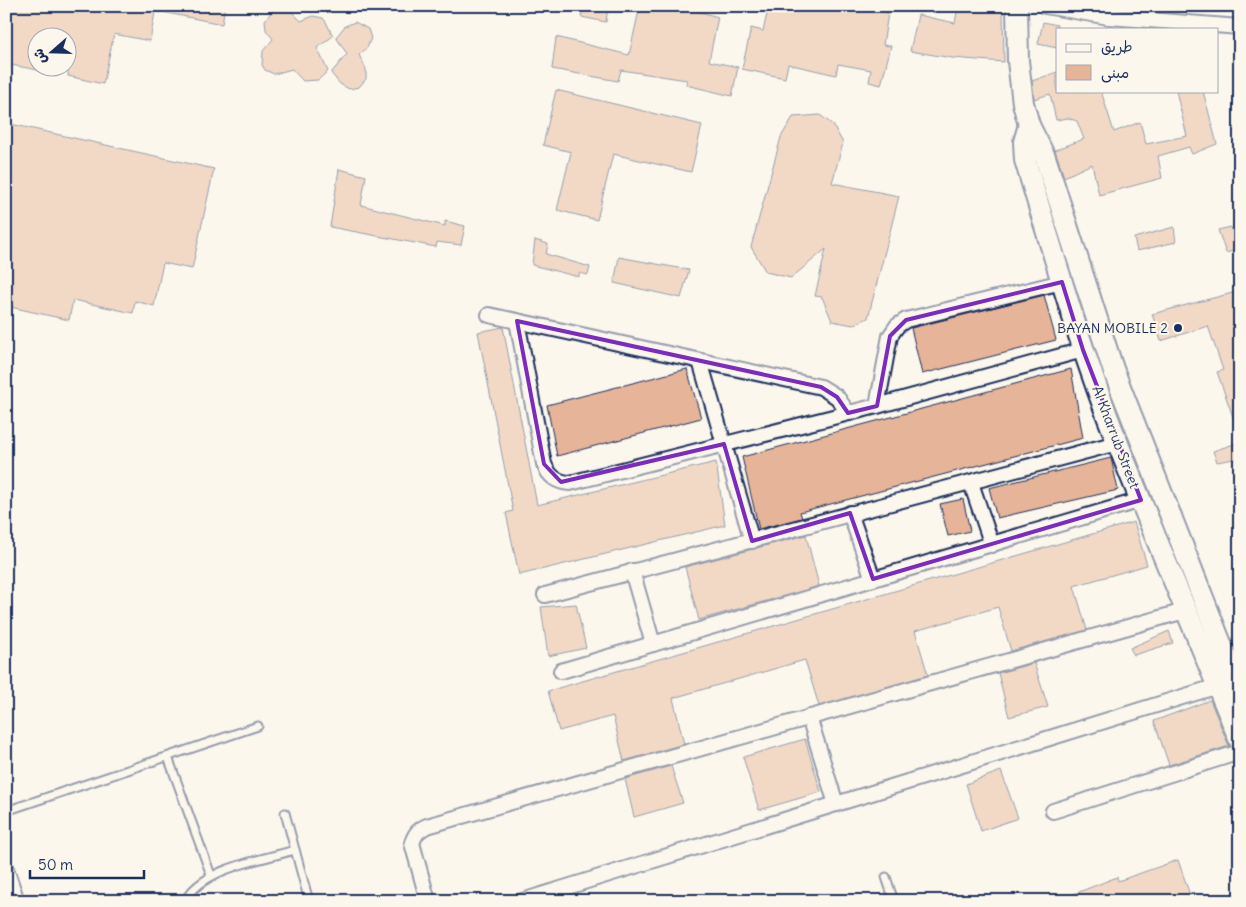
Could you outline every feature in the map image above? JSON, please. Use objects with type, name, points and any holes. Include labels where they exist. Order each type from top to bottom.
[{"type":"main road","name":"Al Kharrub Street","points":[[1017,6],[1018,61],[1029,125],[1045,157],[1113,369],[1240,692]]},
{"type":"main road","name":"Al Kharrub Street","points":[[1029,125],[1024,142],[1025,160],[1083,350],[1117,443],[1188,610],[1240,741]]},
{"type":"main road","points":[[1093,376],[1113,369]]},
{"type":"street","points":[[1045,6],[1109,17],[1240,27]]},
{"type":"street","points":[[877,406],[890,336],[897,326],[906,320],[1062,282]]},
{"type":"street","points":[[489,315],[821,387],[837,398],[848,414]]},
{"type":"street","points":[[517,321],[544,464],[553,478],[561,482],[570,483],[848,414],[1083,350]]},
{"type":"street","points":[[700,361],[752,540]]},
{"type":"street","points":[[545,595],[1117,443]]},
{"type":"street","points":[[971,483],[992,545]]},
{"type":"street","points":[[561,671],[1142,500]]},
{"type":"street","points":[[850,513],[873,579]]},
{"type":"street","points":[[632,571],[653,644]]},
{"type":"street","points":[[428,901],[412,843],[414,835],[419,829],[1188,610]]},
{"type":"street","points":[[522,901],[1218,686]]},
{"type":"street","points":[[809,717],[836,804]]},
{"type":"street","points":[[1053,811],[1240,752]]},
{"type":"street","points":[[6,869],[17,901]]},
{"type":"lane","points":[[6,811],[258,726]]},
{"type":"lane","points":[[168,757],[211,875]]},
{"type":"lane","points":[[284,812],[309,901]]},
{"type":"lane","points":[[184,901],[190,891],[211,875],[295,850]]},
{"type":"lane","points":[[886,877],[894,901]]},
{"type":"highlighted area","points":[[1062,282],[1083,350],[1141,500],[873,579],[850,513],[752,541],[724,444],[561,482],[544,464],[517,321],[821,387],[837,397],[848,413],[877,406],[890,336],[906,320]]},
{"type":"building","points":[[6,6],[156,6],[150,41],[114,34],[103,84],[77,78],[78,28],[28,28],[28,68],[6,64]]},
{"type":"building","points":[[163,6],[225,6],[222,24],[162,12]]},
{"type":"building","points":[[584,6],[608,6],[606,22],[581,17]]},
{"type":"building","points":[[640,6],[687,6],[687,8],[718,17],[709,61],[738,67],[732,96],[686,85],[687,80],[621,70],[618,81],[552,69],[556,37],[629,55]]},
{"type":"building","points":[[769,6],[832,6],[856,11],[856,7],[888,13],[883,45],[891,46],[881,85],[869,82],[871,70],[838,64],[836,75],[788,64],[785,78],[742,69],[751,28],[763,31]]},
{"type":"building","points":[[958,6],[1003,12],[1004,62],[952,58],[910,51],[918,15],[955,23]]},
{"type":"building","points":[[275,8],[290,10],[301,21],[313,16],[323,18],[326,22],[333,36],[317,48],[328,71],[318,80],[303,81],[292,69],[274,74],[265,70],[262,65],[263,51],[273,39],[266,30],[265,20]]},
{"type":"building","points":[[355,22],[368,29],[371,38],[367,48],[359,55],[366,69],[366,79],[359,87],[349,89],[340,84],[331,73],[347,54],[336,37],[345,26]]},
{"type":"building","points":[[1043,22],[1057,25],[1056,48],[1038,44]]},
{"type":"building","points":[[1056,72],[1056,92],[1101,92],[1114,132],[1140,122],[1146,144],[1187,136],[1176,92],[1203,92],[1217,144],[1192,154],[1189,147],[1158,156],[1162,178],[1099,195],[1092,164],[1064,177],[1055,150],[1084,139],[1077,121],[1068,118],[1056,120],[1050,94],[1034,99],[1032,81]]},
{"type":"building","points":[[556,90],[702,125],[691,172],[613,154],[597,220],[557,210],[571,152],[543,145]]},
{"type":"building","points":[[820,115],[833,125],[843,143],[832,183],[899,196],[868,318],[853,325],[832,321],[822,297],[815,296],[826,249],[791,278],[766,272],[751,247],[781,137],[793,117]]},
{"type":"building","points":[[6,123],[214,169],[192,269],[163,263],[154,306],[135,301],[133,313],[73,300],[69,320],[6,306]]},
{"type":"building","points":[[339,169],[366,176],[361,205],[445,226],[445,221],[465,226],[461,245],[437,242],[436,247],[330,227]]},
{"type":"building","points":[[1174,227],[1176,242],[1137,251],[1134,238]]},
{"type":"building","points":[[1231,227],[1239,249],[1226,253],[1218,230]]},
{"type":"building","points":[[535,240],[548,244],[546,254],[590,267],[588,275],[579,273],[579,277],[532,265]]},
{"type":"building","points":[[619,257],[689,270],[681,298],[614,283]]},
{"type":"building","points":[[1240,291],[1240,315],[1235,317],[1240,333],[1238,431],[1217,372],[1223,370],[1208,326],[1161,341],[1152,314]]},
{"type":"building","points":[[1044,295],[1056,340],[922,374],[911,328]]},
{"type":"building","points":[[503,327],[537,505],[716,462],[725,525],[519,575],[506,513],[513,511],[478,332]]},
{"type":"building","points":[[687,369],[701,418],[557,456],[547,405]]},
{"type":"building","points":[[1071,369],[1083,438],[800,512],[802,518],[759,529],[742,457]]},
{"type":"building","points":[[1240,442],[1240,458],[1217,462],[1213,451]]},
{"type":"building","points":[[1111,458],[1118,490],[997,518],[989,488]]},
{"type":"building","points":[[963,499],[970,531],[948,536],[940,504]]},
{"type":"building","points":[[1134,522],[1147,565],[1074,586],[1087,630],[1011,651],[998,607],[915,631],[928,675],[819,706],[805,660],[673,698],[684,744],[624,761],[613,716],[559,731],[548,691]]},
{"type":"building","points":[[806,535],[819,586],[699,620],[685,567]]},
{"type":"building","points":[[576,604],[586,648],[548,656],[541,607]]},
{"type":"building","points":[[1169,631],[1173,643],[1134,655],[1130,648]]},
{"type":"building","points":[[1034,663],[1048,707],[1009,717],[998,673]]},
{"type":"building","points":[[1210,700],[1229,746],[1169,765],[1154,721]]},
{"type":"building","points":[[805,739],[821,792],[759,810],[743,757]]},
{"type":"building","points":[[671,766],[683,803],[634,817],[625,779]]},
{"type":"building","points":[[1001,771],[1018,818],[981,831],[966,784]]},
{"type":"building","points":[[1178,860],[1192,901],[1056,901],[1117,877],[1118,881]]},
{"type":"place","name":"BAYAN MOBILE 2","points":[[1178,328]]}]
